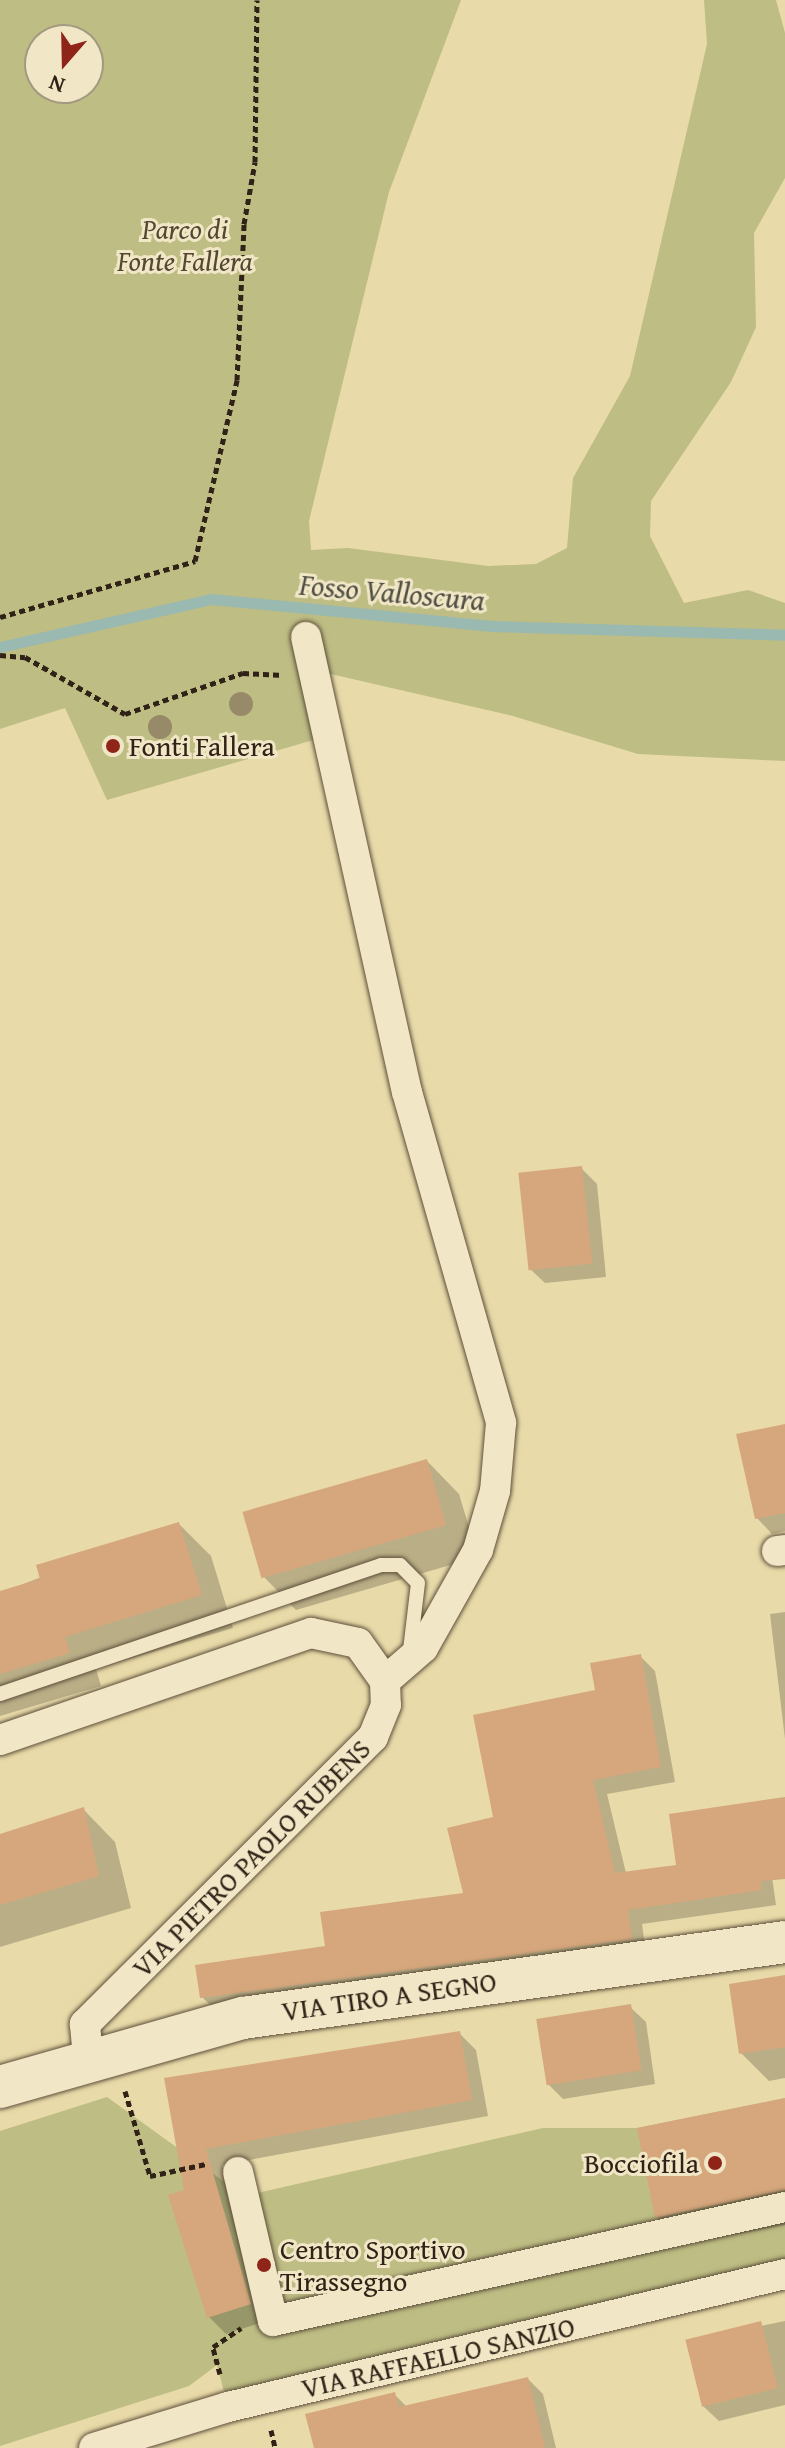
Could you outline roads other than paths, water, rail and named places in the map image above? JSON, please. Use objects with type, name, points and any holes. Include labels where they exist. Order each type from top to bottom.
[{"type":"main road","name":"VIA TIRO A SEGNO","points":[[0,2087],[104,2071],[243,2018],[785,1942]]},
{"type":"street","points":[[0,1740],[311,1633],[358,1643],[396,1673],[478,1550],[495,1491],[501,1423],[407,1092],[306,637]]},
{"type":"street","name":"VIA PIETRO PAOLO RUBENS","points":[[104,2071],[85,2024],[373,1737],[396,1673]]},
{"type":"street","points":[[238,2172],[273,2321],[785,2207]]},
{"type":"street","name":"VIA RAFFAELLO SANZIO","points":[[94,2448],[228,2407],[785,2274]]},
{"type":"lane","points":[[0,1694],[391,1564],[408,1570],[419,1590],[396,1673]]},
{"type":"waterway","name":"Fosso Valloscura","points":[[0,647],[211,599],[490,626],[785,635]]},
{"type":"place","name":"Fonti Fallera","points":[[113,746]]},
{"type":"place","name":"Bocciofila","points":[[715,2163]]},
{"type":"place","name":"Centro Sportivo Tirassegno","points":[[264,2265]]},
{"type":"park label","name":"Parco di Fonte Fallera","points":[[185,245]]}]
